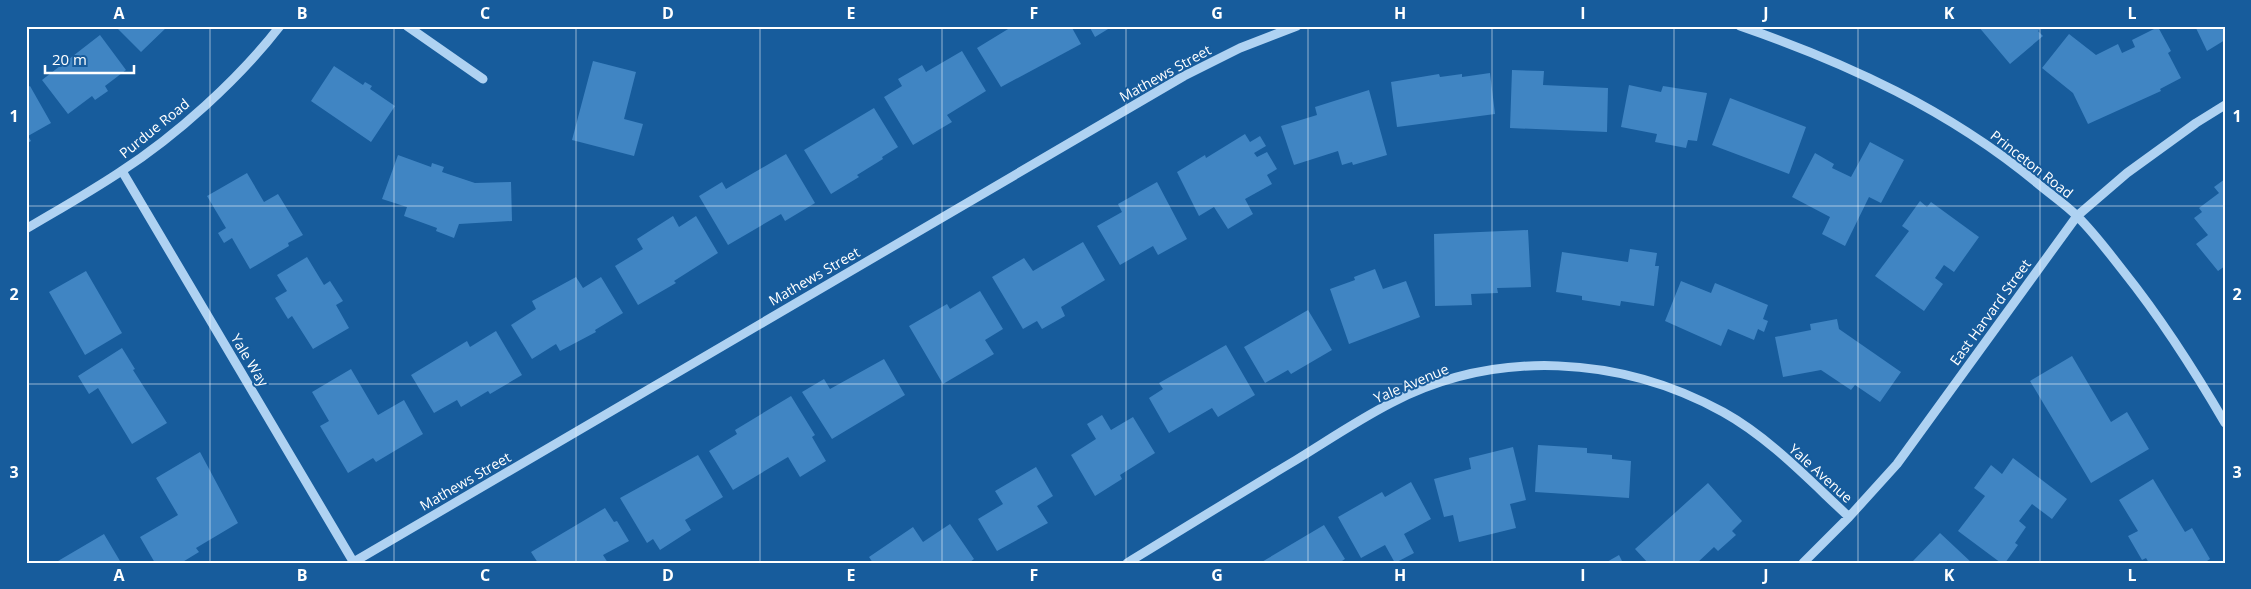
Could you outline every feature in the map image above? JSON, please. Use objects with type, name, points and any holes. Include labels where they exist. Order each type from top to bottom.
[{"type":"street","name":"Purdue Road","points":[[26,229],[122,171],[180,127],[221,90],[280,26]]},
{"type":"street","points":[[407,26],[482,79]]},
{"type":"street","name":"Mathews Street","points":[[354,562],[1184,76],[1240,48],[1297,26]]},
{"type":"street","name":"Princeton Road","points":[[1740,26],[1813,52],[1904,94],[1950,120],[2013,164],[2077,216],[2163,321],[2225,423]]},
{"type":"street","name":"East Harvard Street","points":[[1803,563],[1849,517],[1897,464],[2077,216],[2127,173],[2196,122],[2225,105]]},
{"type":"street","name":"Yale Way","points":[[122,171],[354,562]]},
{"type":"street","name":"Yale Avenue","points":[[1127,563],[1392,402],[1442,382],[1488,370],[1541,364],[1595,368],[1636,376],[1670,386],[1724,412],[1764,440],[1849,517]]},
{"type":"building","points":[[115,26],[168,26],[141,52]]},
{"type":"building","points":[[1013,26],[1071,26],[1081,44],[1001,87],[977,48]]},
{"type":"building","points":[[1089,26],[1113,26],[1095,37]]},
{"type":"building","points":[[1978,26],[2043,26],[2038,31],[2043,36],[2010,64]]},
{"type":"building","points":[[2195,26],[2225,26],[2225,40],[2207,51]]},
{"type":"building","points":[[2158,27],[2171,51],[2168,53],[2181,78],[2160,89],[2161,91],[2088,124],[2073,93],[2042,68],[2069,34],[2096,55],[2118,44],[2122,53],[2135,47],[2132,40]]},
{"type":"building","points":[[100,35],[126,70],[105,86],[108,91],[95,100],[92,96],[68,114],[42,80]]},
{"type":"building","points":[[962,51],[986,91],[947,115],[952,122],[913,145],[884,97],[902,86],[898,79],[922,65],[926,72]]},
{"type":"building","points":[[593,61],[636,72],[624,119],[643,124],[634,156],[572,140]]},
{"type":"building","points":[[334,66],[363,85],[365,82],[372,86],[370,89],[395,106],[371,142],[311,101]]},
{"type":"building","points":[[1512,70],[1544,71],[1543,85],[1608,88],[1607,132],[1510,128]]},
{"type":"building","points":[[1490,73],[1495,114],[1397,127],[1391,82],[1439,74],[1440,77],[1462,74],[1462,77]]},
{"type":"building","points":[[1629,85],[1661,92],[1663,86],[1707,93],[1697,141],[1688,140],[1686,148],[1655,142],[1657,134],[1621,127]]},
{"type":"building","points":[[30,86],[51,123],[28,136],[31,141],[26,144],[26,88]]},
{"type":"building","points":[[1369,90],[1387,155],[1353,165],[1352,162],[1342,165],[1338,151],[1294,165],[1281,126],[1317,115],[1315,107]]},
{"type":"building","points":[[1730,98],[1806,127],[1789,174],[1712,145]]},
{"type":"building","points":[[874,108],[898,147],[857,175],[859,177],[831,194],[804,150]]},
{"type":"building","points":[[1245,134],[1250,142],[1260,136],[1266,146],[1254,153],[1257,157],[1267,152],[1277,169],[1267,175],[1272,184],[1245,199],[1253,214],[1228,229],[1214,207],[1199,216],[1177,172],[1205,155],[1206,158]]},
{"type":"building","points":[[1870,142],[1904,160],[1881,203],[1869,197],[1845,246],[1822,234],[1830,217],[1792,197],[1815,153],[1834,164],[1832,168],[1851,177]]},
{"type":"building","points":[[786,154],[815,203],[785,221],[781,214],[728,245],[699,196],[722,182],[726,189]]},
{"type":"building","points":[[398,155],[431,167],[432,163],[444,167],[442,172],[475,183],[511,182],[512,221],[459,224],[454,238],[436,231],[437,228],[404,216],[407,207],[382,199]]},
{"type":"building","points":[[247,173],[264,202],[278,194],[303,235],[288,243],[289,246],[250,269],[232,238],[224,243],[218,233],[226,228],[207,196]]},
{"type":"building","points":[[2225,179],[2225,266],[2218,271],[2196,244],[2208,235],[2194,218],[2202,212],[2199,208],[2219,193],[2214,187]]},
{"type":"building","points":[[1157,182],[1187,239],[1158,255],[1153,246],[1120,265],[1097,226],[1122,212],[1118,204]]},
{"type":"building","points":[[1920,201],[1927,207],[1931,202],[1979,237],[1954,272],[1944,265],[1935,278],[1943,284],[1924,311],[1875,276],[1909,231],[1902,226]]},
{"type":"building","points":[[673,216],[679,227],[696,216],[718,253],[674,281],[676,283],[638,305],[615,266],[643,249],[637,239]]},
{"type":"building","points":[[1528,230],[1531,287],[1497,288],[1498,293],[1471,294],[1472,305],[1435,306],[1434,234]]},
{"type":"building","points":[[1083,242],[1105,280],[1061,307],[1065,316],[1042,329],[1037,321],[1023,329],[992,277],[1024,258],[1033,271]]},
{"type":"building","points":[[1630,249],[1657,253],[1655,266],[1659,266],[1654,306],[1621,301],[1620,306],[1582,300],[1582,296],[1556,292],[1562,252],[1628,262]]},
{"type":"building","points":[[307,257],[324,285],[330,281],[343,301],[336,305],[349,328],[313,349],[292,316],[288,319],[275,298],[287,291],[277,275]]},
{"type":"building","points":[[1375,269],[1383,289],[1406,281],[1420,317],[1349,344],[1330,289],[1355,280],[1354,277]]},
{"type":"building","points":[[86,271],[122,333],[85,355],[49,292]]},
{"type":"building","points":[[576,277],[583,288],[601,277],[623,313],[595,330],[596,332],[560,351],[556,344],[532,359],[511,325],[536,309],[532,301]]},
{"type":"building","points":[[1681,281],[1711,293],[1715,283],[1768,305],[1763,319],[1768,321],[1764,332],[1758,329],[1754,340],[1728,329],[1721,346],[1665,321]]},
{"type":"building","points":[[980,291],[1003,329],[985,340],[994,354],[943,384],[909,326],[947,304],[950,309]]},
{"type":"building","points":[[1308,310],[1332,350],[1291,374],[1288,370],[1265,383],[1244,347]]},
{"type":"building","points":[[1837,319],[1839,329],[1901,372],[1880,402],[1855,385],[1851,390],[1821,370],[1783,377],[1775,337],[1811,330],[1810,324]]},
{"type":"building","points":[[496,331],[522,375],[490,394],[488,391],[461,407],[457,400],[434,413],[411,375],[467,341],[470,347]]},
{"type":"building","points":[[1226,345],[1255,395],[1218,417],[1212,408],[1169,433],[1149,398],[1163,389],[1159,383]]},
{"type":"building","points":[[122,348],[135,369],[133,370],[167,423],[132,444],[98,388],[89,394],[78,376]]},
{"type":"building","points":[[2072,356],[2111,422],[2127,412],[2149,449],[2091,483],[2030,381]]},
{"type":"building","points":[[884,359],[905,395],[832,439],[802,392],[824,379],[830,389]]},
{"type":"building","points":[[351,369],[378,415],[404,400],[423,434],[376,462],[373,458],[348,473],[320,426],[329,421],[312,392]]},
{"type":"building","points":[[791,396],[815,435],[812,437],[826,461],[800,477],[788,457],[733,490],[709,451],[737,434],[735,430]]},
{"type":"building","points":[[1102,415],[1111,430],[1133,417],[1155,453],[1120,475],[1122,479],[1095,496],[1071,455],[1096,439],[1087,424]]},
{"type":"building","points":[[1538,445],[1587,448],[1587,453],[1612,455],[1612,459],[1631,461],[1629,498],[1535,492]]},
{"type":"building","points":[[1513,447],[1526,500],[1510,504],[1516,528],[1459,542],[1453,515],[1444,517],[1434,479],[1471,469],[1469,458]]},
{"type":"building","points":[[200,452],[238,523],[196,548],[199,552],[181,563],[155,563],[140,537],[178,515],[156,478]]},
{"type":"building","points":[[698,455],[723,497],[685,520],[691,530],[660,550],[653,539],[647,543],[620,498]]},
{"type":"building","points":[[2013,458],[2067,499],[2052,519],[2032,504],[2019,521],[2026,527],[2015,543],[2018,545],[2005,563],[2001,563],[1958,531],[1985,496],[1974,488],[1991,465],[2002,474]]},
{"type":"building","points":[[1036,467],[1053,496],[1037,506],[1048,523],[997,551],[978,519],[1003,504],[995,491]]},
{"type":"building","points":[[2153,479],[2185,532],[2192,528],[2210,559],[2204,563],[2149,563],[2146,558],[2142,560],[2128,536],[2138,531],[2119,500]]},
{"type":"building","points":[[1411,482],[1431,519],[1404,534],[1414,553],[1395,563],[1385,545],[1361,558],[1338,517],[1382,492],[1385,497]]},
{"type":"building","points":[[1708,483],[1742,521],[1732,531],[1736,535],[1718,551],[1714,547],[1697,563],[1686,561],[1684,563],[1648,563],[1635,549]]},
{"type":"building","points":[[605,508],[614,522],[617,521],[629,541],[603,555],[608,563],[538,563],[531,552]]},
{"type":"building","points":[[950,524],[974,559],[969,563],[873,563],[869,557],[913,527],[923,542]]},
{"type":"building","points":[[1324,525],[1345,559],[1339,563],[1260,563]]},
{"type":"building","points":[[1940,533],[1972,563],[1913,561]]},
{"type":"building","points":[[104,534],[120,561],[117,563],[59,563],[58,561]]},
{"type":"building","points":[[1619,555],[1623,563],[1605,563]]}]
